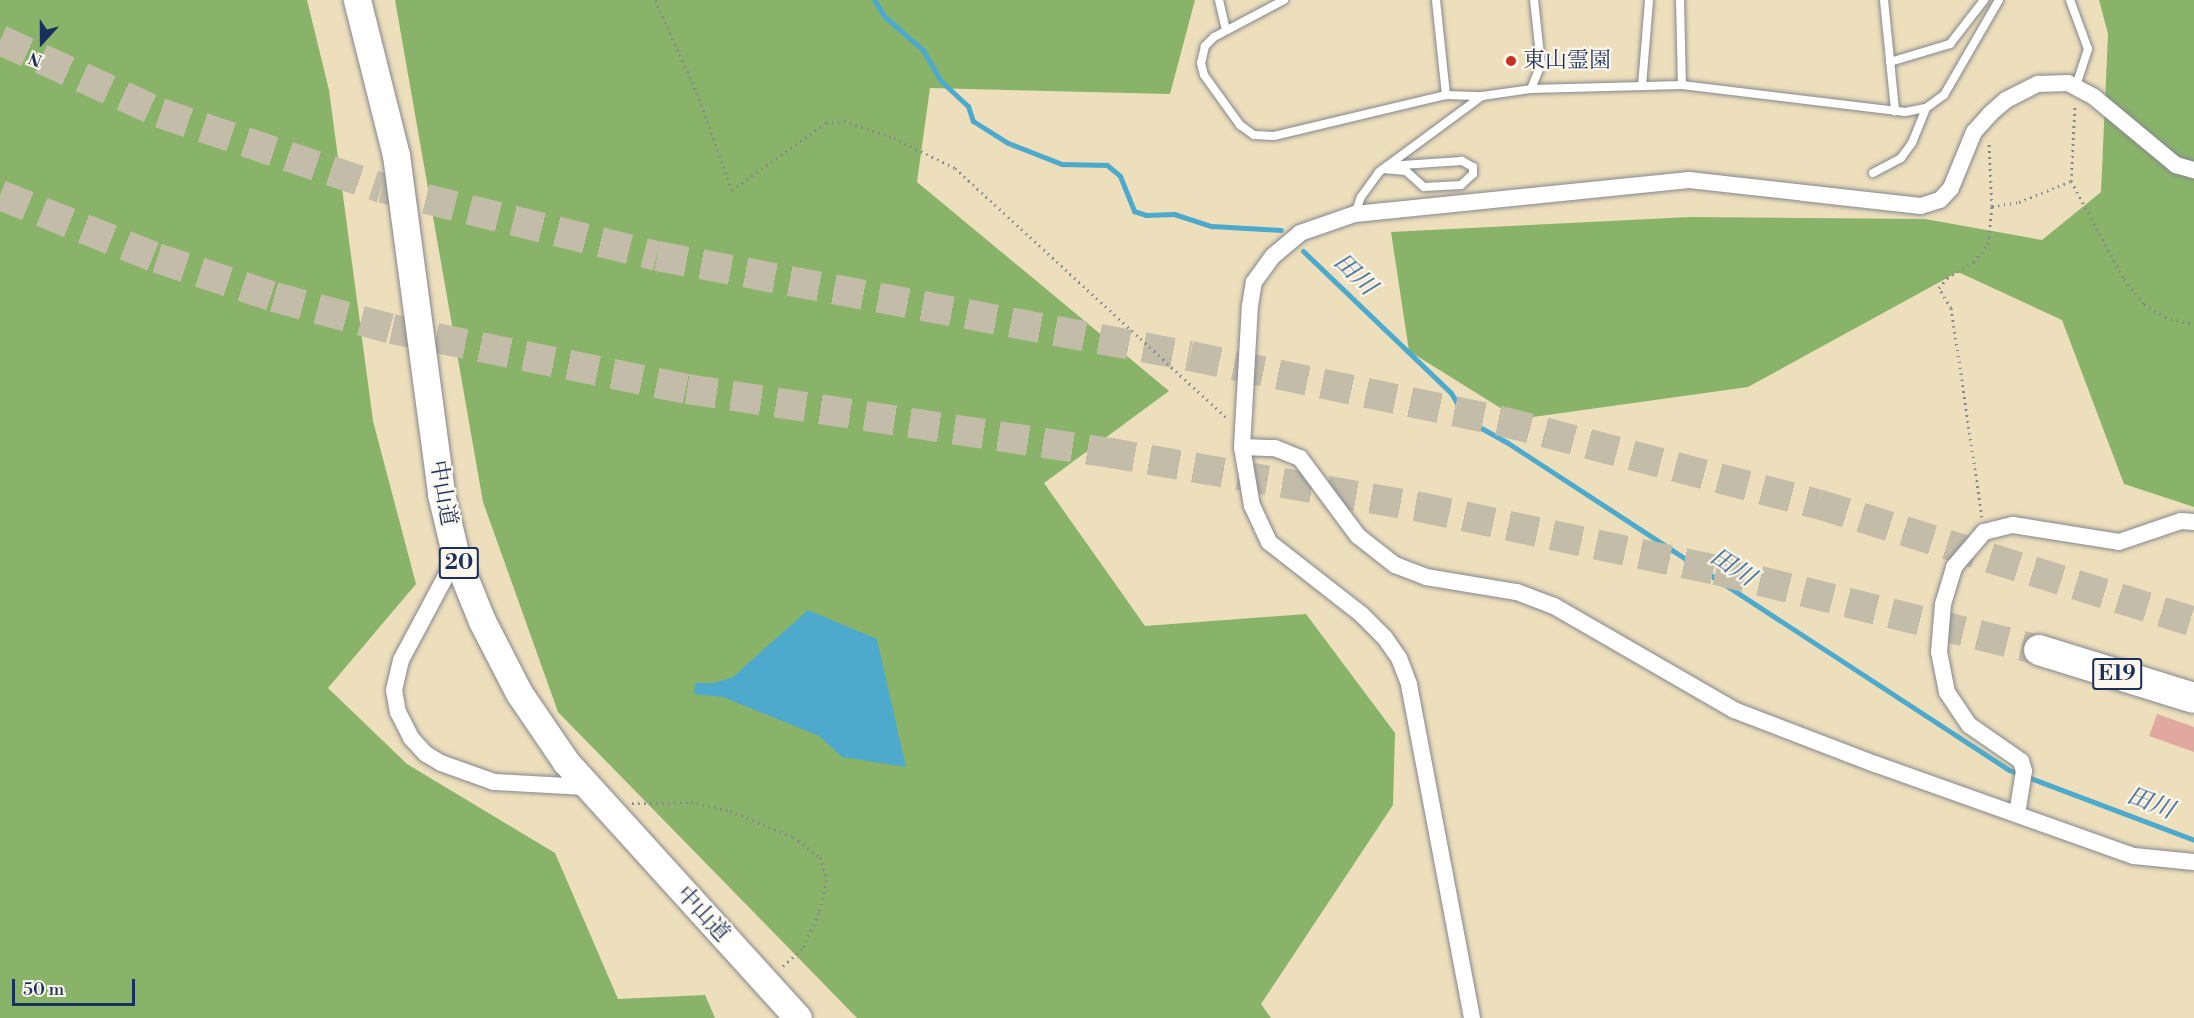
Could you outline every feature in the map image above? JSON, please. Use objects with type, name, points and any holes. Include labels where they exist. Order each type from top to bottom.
[{"type":"highway","name":"中山道","points":[[357,0],[396,155],[441,494],[456,556],[482,621],[519,693],[586,787],[798,1018]]},
{"type":"highway","name":"E19","points":[[2039,650],[2194,698]]},
{"type":"street","points":[[1472,1018],[1409,684],[1399,658],[1386,638],[1360,614],[1269,542],[1252,506],[1242,447],[1254,282],[1273,256],[1300,234],[1355,214],[1689,180],[1921,206],[1940,200],[1951,188],[1974,132],[1991,113],[2006,100],[2038,84],[2068,83],[2094,96],[2176,165],[2194,170]]},
{"type":"street","points":[[1242,447],[1275,448],[1300,458],[1358,536],[1395,565],[1426,577],[1518,592],[1554,606],[1734,710],[2134,856],[2194,862]]},
{"type":"street","points":[[2016,814],[2024,771],[2021,760],[1969,725],[1947,692],[1939,652],[1943,604],[1954,567],[1984,531],[2013,525],[2119,542],[2181,521],[2194,522]]},
{"type":"street","points":[[456,556],[400,660],[394,690],[398,712],[411,738],[426,754],[441,763],[494,782],[586,787]]},
{"type":"lane","points":[[1219,0],[1226,30]]},
{"type":"lane","points":[[1284,0],[1226,30],[1205,46],[1201,63],[1204,75],[1240,125],[1254,135],[1274,136],[1446,95],[1482,96],[1531,89],[1682,85],[1895,111],[1926,108],[1944,95],[1997,4],[1984,0],[1950,44],[1890,62]]},
{"type":"lane","points":[[1436,0],[1446,95]]},
{"type":"lane","points":[[1531,89],[1541,64],[1534,0]]},
{"type":"lane","points":[[1642,86],[1648,0]]},
{"type":"lane","points":[[1680,0],[1682,85]]},
{"type":"lane","points":[[1884,0],[1895,111]]},
{"type":"lane","points":[[2070,0],[2088,49],[2076,87]]},
{"type":"lane","points":[[1355,214],[1360,197],[1385,167],[1482,96]]},
{"type":"lane","points":[[1873,173],[1901,158],[1912,143],[1926,108]]},
{"type":"lane","points":[[1462,161],[1473,167],[1473,174],[1461,185],[1424,187],[1406,171],[1385,167],[1462,161]]},
{"type":"path","points":[[655,0],[697,93],[732,190],[826,123],[844,121],[894,138],[955,168],[1228,418],[1242,447]]},
{"type":"path","points":[[2076,87],[2071,181],[2124,279],[2144,304],[2165,316],[2194,324]]},
{"type":"path","points":[[1984,531],[1951,308],[1939,288],[1947,278],[1974,262],[1988,244],[1992,206],[1988,157],[1991,113]]},
{"type":"path","points":[[1992,206],[2019,202],[2071,181]]},
{"type":"path","points":[[627,803],[691,802],[730,811],[793,837],[820,857],[827,880],[819,912],[802,949],[780,969]]},
{"type":"green space","points":[[0,0],[307,0],[329,90],[373,421],[416,584],[328,688],[407,764],[555,853],[618,999],[705,995],[715,1018],[0,1018]]},
{"type":"green space","points":[[395,0],[1195,0],[1170,94],[930,88],[917,182],[1169,391],[1044,483],[1145,626],[1306,614],[1395,733],[1393,805],[1261,1004],[1271,1018],[857,1018],[558,712],[483,502]]},
{"type":"green space","points":[[2099,0],[2194,0],[2194,507],[2124,484],[2062,320],[1958,272],[1748,387],[1518,419],[1409,351],[1391,232],[1690,217],[1925,219],[2042,240],[2101,192],[2108,34]]},
{"type":"water","points":[[808,610],[877,639],[906,767],[842,757],[819,736],[723,697],[694,694],[695,683],[714,683],[733,677]]},
{"type":"building","points":[[2157,714],[2194,727],[2194,752],[2149,736]]},
{"type":"waterway","name":"田川","points":[[874,0],[885,17],[923,50],[941,81],[968,106],[973,121],[1008,143],[1062,164],[1107,165],[1120,176],[1134,211],[1146,215],[1174,214],[1212,226],[1281,230]]},
{"type":"waterway","name":"田川","points":[[1303,251],[1451,393],[1467,420],[1508,443],[2009,770],[2194,840]]},
{"type":"tunnel","points":[[0,40],[160,113],[382,188],[657,256],[1190,356],[1501,421],[1818,504],[2194,622]]},
{"type":"tunnel","points":[[0,195],[157,258],[274,297],[392,329],[687,389],[1105,452],[1420,507],[1716,570],[2039,650]]},
{"type":"place","name":"東山霊園","points":[[1511,61]]}]
